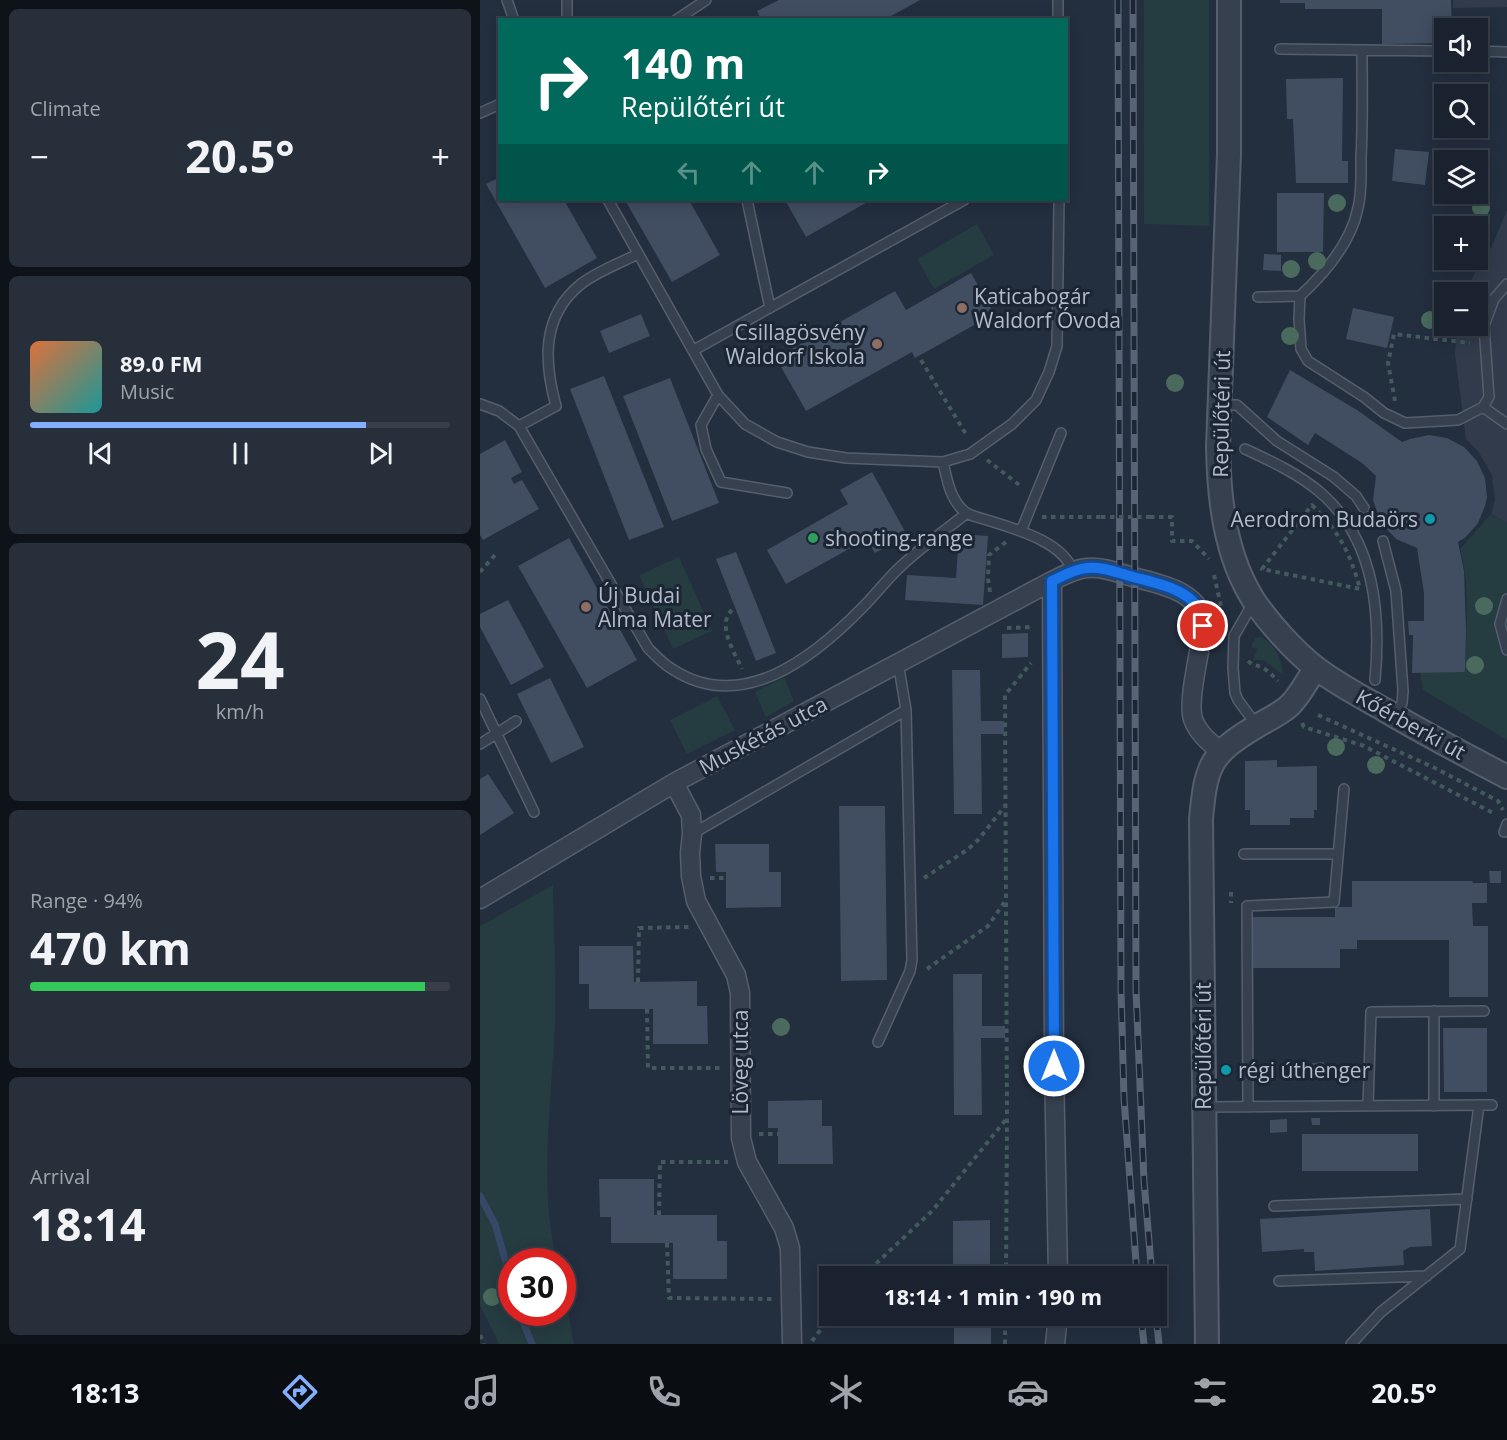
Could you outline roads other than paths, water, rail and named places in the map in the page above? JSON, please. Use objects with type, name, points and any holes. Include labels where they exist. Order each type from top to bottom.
[{"type":"street","name":"Repülőtéri út","points":[[1207,1344],[1201,819],[1204,784],[1220,751],[1290,705],[1316,668],[1282,634],[1254,601],[1233,552],[1223,519],[1219,484],[1229,154],[1229,0]]},
{"type":"street","points":[[1058,1266],[1054,1066],[1052,581],[1088,567],[1102,568],[1163,585],[1185,595],[1198,607],[1203,617],[1203,626],[1192,703],[1193,718],[1199,731],[1220,751]]},
{"type":"street","name":"Muskétás utca","points":[[480,899],[674,783],[1052,581]]},
{"type":"street","name":"Kőérberki út","points":[[1316,668],[1395,716],[1507,777]]},
{"type":"street","name":"Löveg utca","points":[[674,783],[691,815],[690,853],[696,901],[736,975],[740,993],[741,1138],[747,1162],[784,1228],[790,1248],[792,1344]]},
{"type":"street","points":[[1055,1344],[1057,1326]]},
{"type":"lane","points":[[507,0],[513,18]]},
{"type":"lane","points":[[567,0],[567,18]]},
{"type":"lane","points":[[680,18],[706,0]]},
{"type":"lane","points":[[1058,0],[1058,18]]},
{"type":"lane","points":[[1280,49],[1434,51]]},
{"type":"lane","points":[[1362,51],[1362,126],[1358,210],[1336,256],[1300,297],[1301,350],[1308,361],[1364,397],[1384,413],[1398,420],[1405,423],[1458,420],[1484,407],[1489,397],[1484,326],[1494,299],[1507,284]]},
{"type":"lane","points":[[1488,51],[1507,52]]},
{"type":"lane","points":[[480,113],[498,105]]},
{"type":"lane","points":[[609,201],[718,395],[745,424],[777,442],[807,452],[846,458],[943,462],[976,450],[1012,424],[1035,400],[1049,372],[1057,346],[1059,201]]},
{"type":"lane","points":[[747,201],[770,308]]},
{"type":"lane","points":[[694,350],[962,201]]},
{"type":"lane","points":[[519,426],[556,406],[549,381],[547,354],[555,320],[569,296],[583,283],[638,254]]},
{"type":"lane","points":[[1258,297],[1300,297]]},
{"type":"lane","points":[[718,395],[700,425],[706,449],[721,482],[787,493]]},
{"type":"lane","points":[[480,404],[499,411],[519,426],[648,648],[671,669],[695,681],[718,686],[748,684],[782,671],[816,649],[863,608],[897,570],[967,513]]},
{"type":"lane","points":[[1220,405],[1237,405],[1277,441],[1334,477],[1356,496],[1364,508]]},
{"type":"lane","points":[[1484,407],[1507,424]]},
{"type":"lane","points":[[1021,531],[1062,433]]},
{"type":"lane","points":[[1245,449],[1289,472],[1322,494],[1341,515],[1355,537],[1371,576],[1374,592],[1377,651],[1374,680]]},
{"type":"lane","points":[[943,462],[949,490],[959,506],[967,513],[1021,531],[1056,549],[1069,561],[1073,571]]},
{"type":"lane","points":[[1383,541],[1396,591],[1403,691],[1402,703],[1395,716]]},
{"type":"lane","points":[[1507,599],[1500,624],[1507,650]]},
{"type":"lane","points":[[1254,601],[1234,636],[1233,668],[1235,693],[1257,726]]},
{"type":"lane","points":[[878,1042],[905,983],[912,960],[906,710],[898,662]]},
{"type":"lane","points":[[480,699],[534,812]]},
{"type":"lane","points":[[692,834],[906,710]]},
{"type":"lane","points":[[480,744],[516,721]]},
{"type":"lane","points":[[1248,1107],[1246,906],[1334,903],[1344,789]]},
{"type":"lane","points":[[1244,854],[1338,854]]},
{"type":"lane","points":[[1434,1011],[1434,1106]]},
{"type":"lane","points":[[1368,1106],[1371,1012],[1484,1011]]},
{"type":"lane","points":[[1203,1107],[1492,1105]]},
{"type":"lane","points":[[1352,1344],[1381,1312],[1460,1250],[1479,1106]]},
{"type":"lane","points":[[1274,1206],[1467,1199]]},
{"type":"lane","points":[[1279,1281],[1427,1276]]},
{"type":"waterway","points":[[480,1196],[495,1224],[502,1248]]},
{"type":"waterway","points":[[525,1326],[532,1344]]},
{"type":"railway","points":[[1118,0],[1121,990],[1124,1098],[1136,1266]]},
{"type":"railway","points":[[1133,0],[1136,990],[1144,1181],[1151,1266]]},
{"type":"railway","points":[[1142,1326],[1144,1344]]},
{"type":"railway","points":[[1157,1326],[1159,1344]]},
{"type":"place","name":"Katicabogár Waldorf Óvoda","points":[[962,308]]},
{"type":"place","name":"Csillagösvény Waldorf Iskola","points":[[877,344]]},
{"type":"place","name":"Aerodrom Budaörs","points":[[1430,519]]},
{"type":"place","name":"shooting-range","points":[[813,538]]},
{"type":"place","name":"Új Budai Alma Mater","points":[[586,607]]},
{"type":"place","name":"régi úthenger","points":[[1226,1070]]}]
